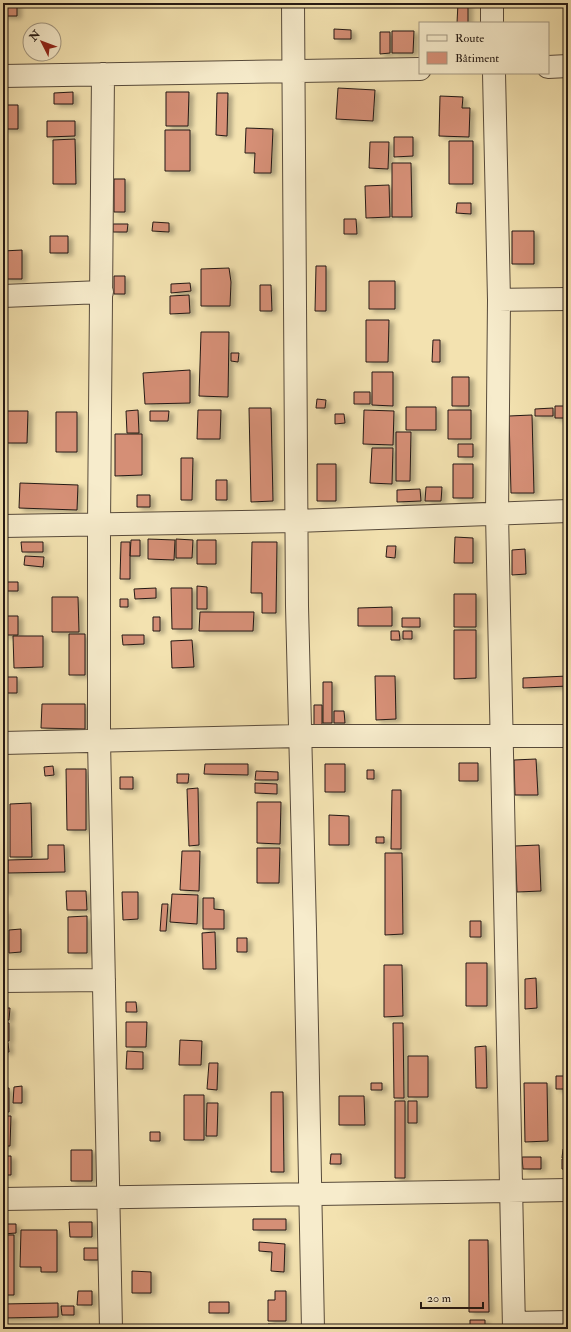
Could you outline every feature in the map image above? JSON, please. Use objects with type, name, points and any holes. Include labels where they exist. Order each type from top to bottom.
[{"type":"street","points":[[293,3],[296,522],[306,937],[313,1329]]},
{"type":"street","points":[[492,3],[492,22]]},
{"type":"street","points":[[549,67],[568,66]]},
{"type":"street","points":[[3,76],[419,69]]},
{"type":"street","points":[[103,74],[99,524],[99,741],[111,1329]]},
{"type":"street","points":[[494,74],[499,300],[497,514],[514,1326],[568,1322]]},
{"type":"street","points":[[3,296],[102,292]]},
{"type":"street","points":[[499,300],[568,299]]},
{"type":"street","points":[[3,526],[296,522],[568,511]]},
{"type":"street","points":[[3,743],[300,736],[568,736]]},
{"type":"street","points":[[3,981],[104,980]]},
{"type":"street","points":[[3,1199],[568,1190]]},
{"type":"building","points":[[3,3],[17,3],[17,16],[3,16]]},
{"type":"building","points":[[458,3],[468,3],[468,22],[457,22]]},
{"type":"building","points":[[334,29],[351,30],[351,39],[334,39]]},
{"type":"building","points":[[392,31],[414,31],[413,53],[392,53]]},
{"type":"building","points":[[380,32],[390,32],[390,53],[380,54]]},
{"type":"building","points":[[338,88],[375,90],[373,121],[336,119]]},
{"type":"building","points":[[73,92],[73,104],[54,104],[54,93]]},
{"type":"building","points":[[166,92],[189,92],[188,126],[166,126]]},
{"type":"building","points":[[217,93],[228,93],[227,136],[216,135]]},
{"type":"building","points":[[440,96],[463,97],[462,108],[470,108],[469,137],[439,136]]},
{"type":"building","points":[[3,105],[18,105],[18,129],[3,129]]},
{"type":"building","points":[[47,121],[75,121],[75,136],[47,137]]},
{"type":"building","points":[[246,128],[273,129],[271,173],[254,173],[255,153],[245,153]]},
{"type":"building","points":[[165,130],[190,130],[190,171],[165,171]]},
{"type":"building","points":[[394,137],[413,137],[413,156],[394,157]]},
{"type":"building","points":[[75,139],[76,184],[53,184],[53,140]]},
{"type":"building","points":[[449,141],[473,141],[473,184],[449,184]]},
{"type":"building","points":[[370,142],[389,142],[388,169],[369,168]]},
{"type":"building","points":[[392,163],[411,163],[412,217],[392,217]]},
{"type":"building","points":[[114,179],[125,179],[125,212],[114,212]]},
{"type":"building","points":[[389,185],[390,217],[366,218],[365,186]]},
{"type":"building","points":[[457,203],[471,203],[471,214],[456,213]]},
{"type":"building","points":[[344,219],[356,219],[357,234],[344,234]]},
{"type":"building","points":[[153,222],[169,223],[169,232],[152,231]]},
{"type":"building","points":[[113,224],[128,224],[127,232],[113,232]]},
{"type":"building","points":[[512,231],[534,231],[534,264],[512,264]]},
{"type":"building","points":[[50,236],[68,236],[68,253],[50,253]]},
{"type":"building","points":[[22,250],[22,279],[3,279],[3,251]]},
{"type":"building","points":[[316,266],[326,266],[326,311],[315,311]]},
{"type":"building","points":[[229,268],[231,282],[230,306],[201,306],[201,269]]},
{"type":"building","points":[[114,276],[125,276],[125,294],[114,294]]},
{"type":"building","points":[[369,281],[395,281],[395,309],[369,309]]},
{"type":"building","points":[[190,283],[191,291],[171,293],[171,284]]},
{"type":"building","points":[[260,285],[271,285],[272,311],[260,311]]},
{"type":"building","points":[[189,295],[190,313],[170,314],[170,296]]},
{"type":"building","points":[[366,320],[389,320],[388,362],[366,362]]},
{"type":"building","points":[[201,332],[229,332],[228,397],[199,396]]},
{"type":"building","points":[[433,340],[440,340],[440,362],[432,362]]},
{"type":"building","points":[[231,353],[239,353],[238,362],[231,361]]},
{"type":"building","points":[[190,370],[190,403],[145,404],[143,373]]},
{"type":"building","points":[[372,372],[393,372],[393,406],[372,405]]},
{"type":"building","points":[[452,377],[469,377],[469,406],[452,406]]},
{"type":"building","points":[[354,392],[370,392],[370,404],[354,404]]},
{"type":"building","points":[[317,399],[326,400],[325,408],[316,408]]},
{"type":"building","points":[[555,406],[568,406],[568,418],[555,418]]},
{"type":"building","points":[[406,407],[436,407],[436,430],[406,430]]},
{"type":"building","points":[[249,408],[271,408],[273,501],[251,502]]},
{"type":"building","points":[[553,408],[553,416],[535,416],[535,409]]},
{"type":"building","points":[[138,410],[139,433],[127,433],[126,411]]},
{"type":"building","points":[[198,410],[221,410],[220,439],[197,439]]},
{"type":"building","points":[[364,410],[394,411],[393,445],[363,444]]},
{"type":"building","points":[[448,410],[471,410],[471,439],[448,439]]},
{"type":"building","points":[[5,411],[28,411],[27,443],[5,443]]},
{"type":"building","points":[[150,411],[169,411],[168,421],[150,421]]},
{"type":"building","points":[[56,412],[77,412],[77,452],[56,452]]},
{"type":"building","points":[[335,414],[344,414],[345,423],[335,424]]},
{"type":"building","points":[[532,415],[534,493],[511,493],[509,416]]},
{"type":"building","points":[[396,432],[411,432],[410,481],[396,481]]},
{"type":"building","points":[[115,434],[142,434],[142,475],[115,476]]},
{"type":"building","points":[[458,444],[473,444],[473,457],[458,457]]},
{"type":"building","points":[[372,448],[393,448],[392,484],[370,483]]},
{"type":"building","points":[[181,458],[193,458],[192,500],[181,500]]},
{"type":"building","points":[[317,464],[336,464],[336,501],[317,501]]},
{"type":"building","points":[[453,464],[473,464],[473,498],[453,498]]},
{"type":"building","points":[[216,480],[227,480],[227,500],[216,500]]},
{"type":"building","points":[[20,483],[78,485],[77,510],[19,508]]},
{"type":"building","points":[[426,487],[442,487],[441,501],[425,501]]},
{"type":"building","points":[[420,489],[421,501],[397,502],[397,490]]},
{"type":"building","points":[[137,495],[150,495],[150,507],[137,507]]},
{"type":"building","points":[[455,537],[473,538],[473,563],[454,563]]},
{"type":"building","points":[[148,539],[175,540],[174,560],[148,559]]},
{"type":"building","points":[[176,539],[193,540],[192,558],[176,558]]},
{"type":"building","points":[[131,540],[140,540],[140,556],[130,556]]},
{"type":"building","points":[[197,540],[216,540],[216,564],[197,564]]},
{"type":"building","points":[[21,542],[43,542],[43,552],[22,552]]},
{"type":"building","points":[[121,542],[130,542],[130,579],[120,579]]},
{"type":"building","points":[[252,542],[277,542],[276,613],[262,613],[262,593],[251,593]]},
{"type":"building","points":[[387,546],[396,546],[395,558],[386,557]]},
{"type":"building","points":[[525,549],[526,574],[512,575],[512,550]]},
{"type":"building","points":[[25,556],[44,557],[43,567],[24,565]]},
{"type":"building","points":[[4,582],[18,582],[18,591],[5,591]]},
{"type":"building","points":[[197,586],[207,587],[207,609],[197,609]]},
{"type":"building","points":[[156,588],[156,598],[135,599],[134,589]]},
{"type":"building","points":[[171,588],[192,588],[192,629],[172,629]]},
{"type":"building","points":[[454,594],[476,594],[476,627],[454,627]]},
{"type":"building","points":[[52,597],[78,597],[79,632],[52,632]]},
{"type":"building","points":[[120,599],[128,599],[128,607],[120,607]]},
{"type":"building","points":[[392,607],[392,626],[358,626],[358,608]]},
{"type":"building","points":[[200,612],[254,612],[253,631],[199,631]]},
{"type":"building","points":[[5,616],[18,616],[18,635],[5,635]]},
{"type":"building","points":[[153,617],[160,617],[160,631],[153,631]]},
{"type":"building","points":[[402,618],[420,618],[420,627],[402,627]]},
{"type":"building","points":[[454,630],[476,630],[476,678],[454,679]]},
{"type":"building","points":[[391,631],[399,631],[400,640],[391,640]]},
{"type":"building","points":[[403,631],[412,631],[412,639],[403,639]]},
{"type":"building","points":[[69,634],[85,634],[85,675],[69,675]]},
{"type":"building","points":[[122,635],[144,635],[144,644],[123,645]]},
{"type":"building","points":[[13,636],[43,636],[43,667],[14,668]]},
{"type":"building","points":[[192,640],[194,667],[172,668],[171,641]]},
{"type":"building","points":[[375,676],[395,676],[396,719],[376,720]]},
{"type":"building","points":[[568,676],[568,686],[523,688],[523,678]]},
{"type":"building","points":[[5,677],[17,677],[17,693],[5,693]]},
{"type":"building","points":[[323,682],[332,682],[332,723],[323,723]]},
{"type":"building","points":[[42,704],[85,704],[85,729],[41,728]]},
{"type":"building","points":[[314,705],[322,705],[322,725],[314,725]]},
{"type":"building","points":[[334,711],[344,711],[345,723],[334,723]]},
{"type":"building","points":[[536,759],[538,795],[515,795],[514,760]]},
{"type":"building","points":[[459,763],[478,763],[478,781],[459,781]]},
{"type":"building","points":[[205,764],[248,764],[248,775],[204,774]]},
{"type":"building","points":[[325,764],[345,764],[345,792],[325,792]]},
{"type":"building","points":[[53,766],[54,775],[45,776],[44,767]]},
{"type":"building","points":[[66,769],[86,769],[86,830],[67,830]]},
{"type":"building","points":[[367,770],[374,770],[374,779],[367,779]]},
{"type":"building","points":[[256,771],[278,772],[278,780],[255,780]]},
{"type":"building","points":[[177,774],[189,774],[188,783],[177,783]]},
{"type":"building","points":[[120,777],[133,777],[133,789],[120,789]]},
{"type":"building","points":[[255,783],[277,784],[277,794],[255,793]]},
{"type":"building","points":[[198,788],[199,845],[189,846],[187,789]]},
{"type":"building","points":[[392,790],[401,790],[401,849],[391,849]]},
{"type":"building","points":[[257,802],[281,802],[280,844],[257,843]]},
{"type":"building","points":[[31,803],[32,857],[10,857],[10,804]]},
{"type":"building","points":[[329,815],[349,816],[349,845],[329,845]]},
{"type":"building","points":[[376,837],[384,837],[384,843],[376,843]]},
{"type":"building","points":[[48,845],[64,845],[65,872],[8,873],[8,860],[48,859]]},
{"type":"building","points":[[539,845],[541,891],[517,892],[515,846]]},
{"type":"building","points":[[257,848],[280,848],[279,883],[257,883]]},
{"type":"building","points":[[182,851],[200,851],[199,891],[180,890]]},
{"type":"building","points":[[385,853],[402,853],[403,934],[385,935]]},
{"type":"building","points":[[3,861],[6,861],[6,893],[3,893]]},
{"type":"building","points":[[66,891],[86,891],[87,910],[67,910]]},
{"type":"building","points":[[122,892],[138,892],[138,919],[123,920]]},
{"type":"building","points":[[172,894],[198,895],[197,924],[170,922]]},
{"type":"building","points":[[203,898],[214,898],[214,909],[224,910],[224,929],[203,929]]},
{"type":"building","points":[[162,904],[168,904],[166,931],[160,931]]},
{"type":"building","points":[[3,911],[6,911],[6,928],[3,928]]},
{"type":"building","points":[[87,916],[87,953],[68,953],[68,917]]},
{"type":"building","points":[[470,921],[481,921],[481,937],[470,937]]},
{"type":"building","points":[[21,929],[21,952],[9,953],[9,930]]},
{"type":"building","points":[[215,932],[216,969],[203,969],[202,933]]},
{"type":"building","points":[[3,933],[7,933],[7,952],[3,952]]},
{"type":"building","points":[[237,938],[247,938],[247,952],[237,952]]},
{"type":"building","points":[[466,963],[487,963],[487,1006],[466,1006]]},
{"type":"building","points":[[384,965],[402,965],[403,1016],[384,1017]]},
{"type":"building","points":[[536,978],[537,1008],[525,1009],[525,979]]},
{"type":"building","points":[[126,1002],[136,1002],[137,1012],[126,1012]]},
{"type":"building","points":[[3,1008],[10,1008],[9,1020],[3,1020]]},
{"type":"building","points":[[126,1022],[147,1022],[146,1047],[126,1047]]},
{"type":"building","points":[[3,1023],[9,1023],[9,1041],[3,1041]]},
{"type":"building","points":[[393,1023],[403,1023],[404,1098],[394,1098]]},
{"type":"building","points":[[180,1040],[202,1041],[201,1065],[179,1065]]},
{"type":"building","points":[[3,1043],[8,1043],[9,1052],[3,1052]]},
{"type":"building","points":[[486,1046],[487,1088],[476,1088],[475,1047]]},
{"type":"building","points":[[127,1051],[143,1052],[143,1069],[126,1069]]},
{"type":"building","points":[[408,1056],[428,1056],[428,1097],[408,1097]]},
{"type":"building","points":[[209,1063],[218,1063],[217,1090],[207,1089]]},
{"type":"building","points":[[556,1076],[568,1076],[568,1089],[556,1089]]},
{"type":"building","points":[[371,1083],[382,1083],[382,1090],[371,1090]]},
{"type":"building","points":[[524,1083],[547,1083],[548,1141],[525,1142]]},
{"type":"building","points":[[22,1086],[22,1103],[13,1103],[14,1087]]},
{"type":"building","points":[[3,1088],[9,1088],[9,1112],[3,1112]]},
{"type":"building","points":[[271,1092],[283,1092],[284,1172],[271,1172]]},
{"type":"building","points":[[184,1095],[204,1095],[204,1140],[184,1140]]},
{"type":"building","points":[[339,1096],[364,1096],[365,1125],[339,1125]]},
{"type":"building","points":[[395,1101],[405,1101],[405,1178],[395,1178]]},
{"type":"building","points":[[408,1101],[417,1101],[417,1123],[408,1123]]},
{"type":"building","points":[[207,1103],[218,1103],[217,1136],[206,1136]]},
{"type":"building","points":[[3,1116],[11,1116],[10,1146],[3,1146]]},
{"type":"building","points":[[150,1132],[160,1132],[160,1141],[150,1141]]},
{"type":"building","points":[[563,1149],[568,1150],[568,1158],[562,1158]]},
{"type":"building","points":[[71,1150],[92,1150],[92,1181],[71,1181]]},
{"type":"building","points":[[331,1154],[341,1154],[341,1164],[330,1164]]},
{"type":"building","points":[[3,1156],[11,1156],[11,1175],[3,1175]]},
{"type":"building","points":[[522,1157],[541,1157],[541,1169],[523,1169]]},
{"type":"building","points":[[562,1159],[568,1159],[568,1170],[562,1169]]},
{"type":"building","points":[[253,1219],[286,1219],[286,1230],[253,1230]]},
{"type":"building","points":[[69,1222],[92,1222],[92,1237],[70,1237]]},
{"type":"building","points":[[3,1224],[16,1224],[16,1233],[3,1234]]},
{"type":"building","points":[[21,1230],[57,1230],[57,1272],[41,1272],[41,1267],[20,1267]]},
{"type":"building","points":[[3,1235],[14,1235],[14,1295],[3,1295]]},
{"type":"building","points":[[469,1240],[488,1240],[489,1312],[469,1312]]},
{"type":"building","points":[[259,1242],[285,1244],[284,1272],[271,1271],[272,1252],[259,1251]]},
{"type":"building","points":[[84,1248],[98,1248],[98,1260],[84,1260]]},
{"type":"building","points":[[132,1271],[151,1272],[151,1293],[132,1293]]},
{"type":"building","points":[[78,1291],[92,1291],[92,1305],[77,1305]]},
{"type":"building","points":[[275,1291],[286,1291],[286,1321],[268,1321],[268,1300],[275,1300]]},
{"type":"building","points":[[209,1302],[229,1302],[229,1313],[209,1313]]},
{"type":"building","points":[[58,1303],[58,1317],[3,1318],[3,1304]]},
{"type":"building","points":[[61,1306],[74,1306],[74,1315],[62,1315]]},
{"type":"building","points":[[470,1320],[485,1320],[485,1329],[470,1329]]},
{"type":"building","points":[[268,1324],[286,1325],[286,1329],[268,1329]]}]
